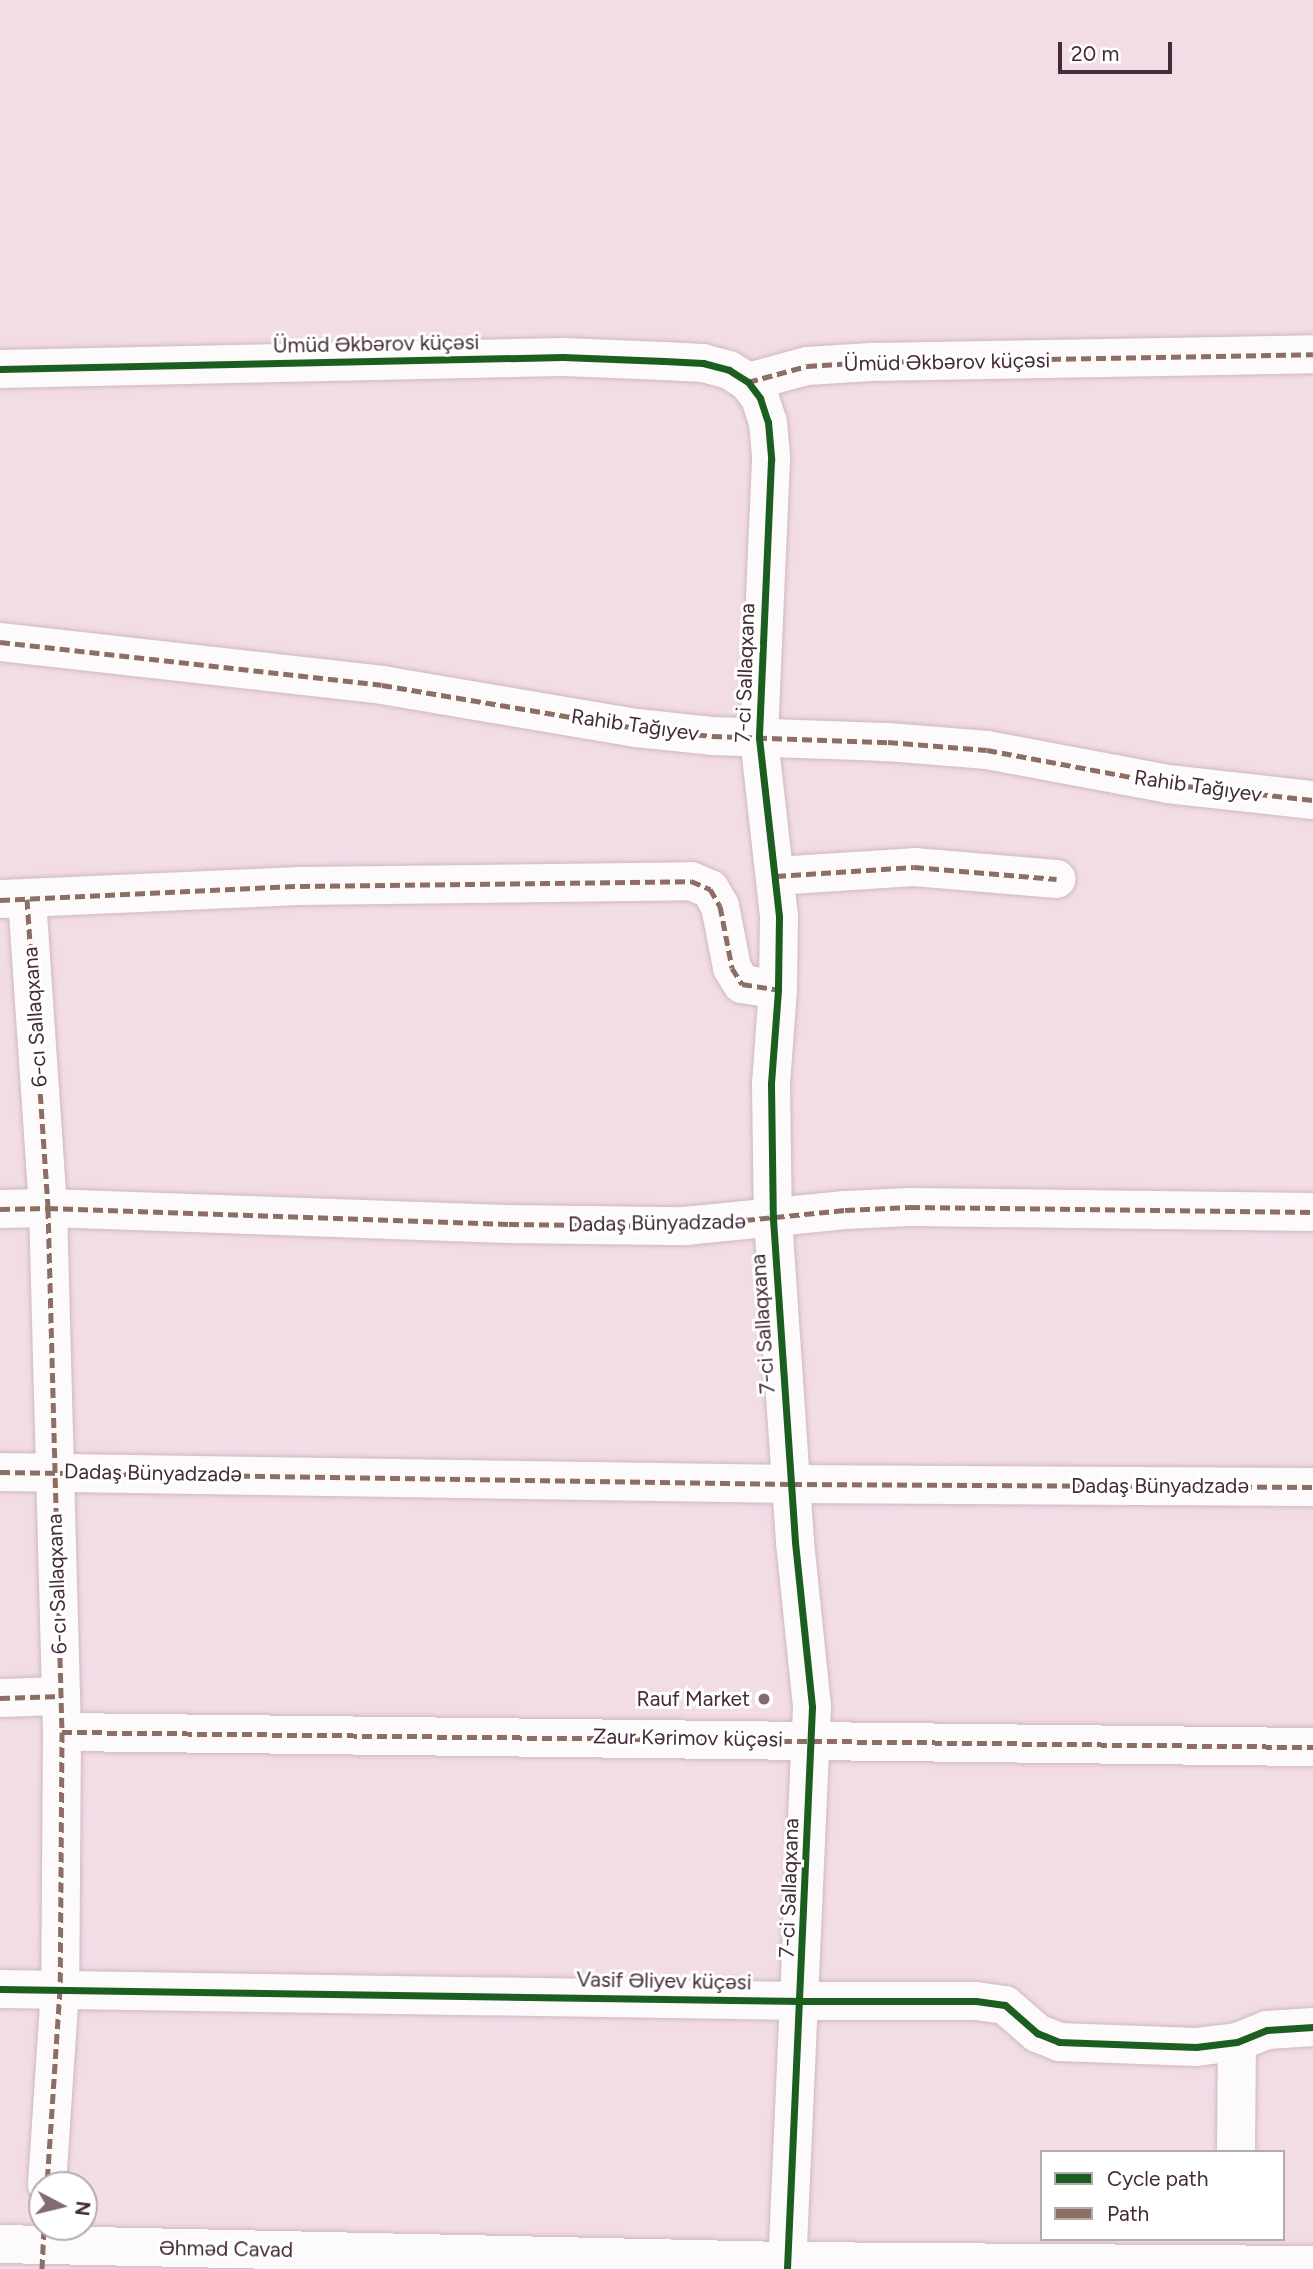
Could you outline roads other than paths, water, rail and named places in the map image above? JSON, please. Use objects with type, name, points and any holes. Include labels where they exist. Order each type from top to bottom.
[{"type":"street","name":"Ümüd Əkbərov küçəsi","points":[[0,369],[563,357],[703,363],[729,370],[748,382],[807,366],[871,362],[1313,354]]},
{"type":"street","name":"7-ci Sallaqxana","points":[[748,382],[761,398],[768,422],[771,460],[759,737],[779,916],[778,990],[771,1084],[774,1219],[792,1484],[810,1662],[813,1739],[788,2265]]},
{"type":"street","name":"Rahib Tağıyev","points":[[0,642],[382,685],[637,728],[987,750],[1168,784],[1313,800]]},
{"type":"street","points":[[776,876],[914,867],[1056,879]]},
{"type":"street","points":[[13,899],[300,886],[691,881],[710,889],[720,906],[732,968],[742,984],[778,990]]},
{"type":"street","name":"6-cı Sallaqxana","points":[[13,899],[48,1208],[61,1714],[60,1989],[48,2171]]},
{"type":"street","name":"Dadaş Bünyadzadə","points":[[0,1209],[48,1208],[509,1224],[685,1226],[845,1210],[910,1208],[1313,1212]]},
{"type":"street","name":"Dadaş Bünyadzadə","points":[[0,1472],[792,1484],[1313,1487]]},
{"type":"street","name":"Zaur Kərimov küçəsi","points":[[0,1698],[61,1714],[813,1739],[1313,1747]]},
{"type":"street","name":"Vasif Əliyev küçəsi","points":[[0,1989],[801,2001],[976,2001],[1005,2005],[1037,2033],[1059,2042],[1196,2048],[1237,2042],[1267,2031],[1313,2027]]},
{"type":"street","points":[[1236,2150],[1237,2042]]},
{"type":"street","name":"Əhməd Cavad","points":[[0,2244],[788,2265],[958,2266],[1234,2252],[1313,2265]]},
{"type":"place","name":"Rauf Market","points":[[764,1699]]}]
